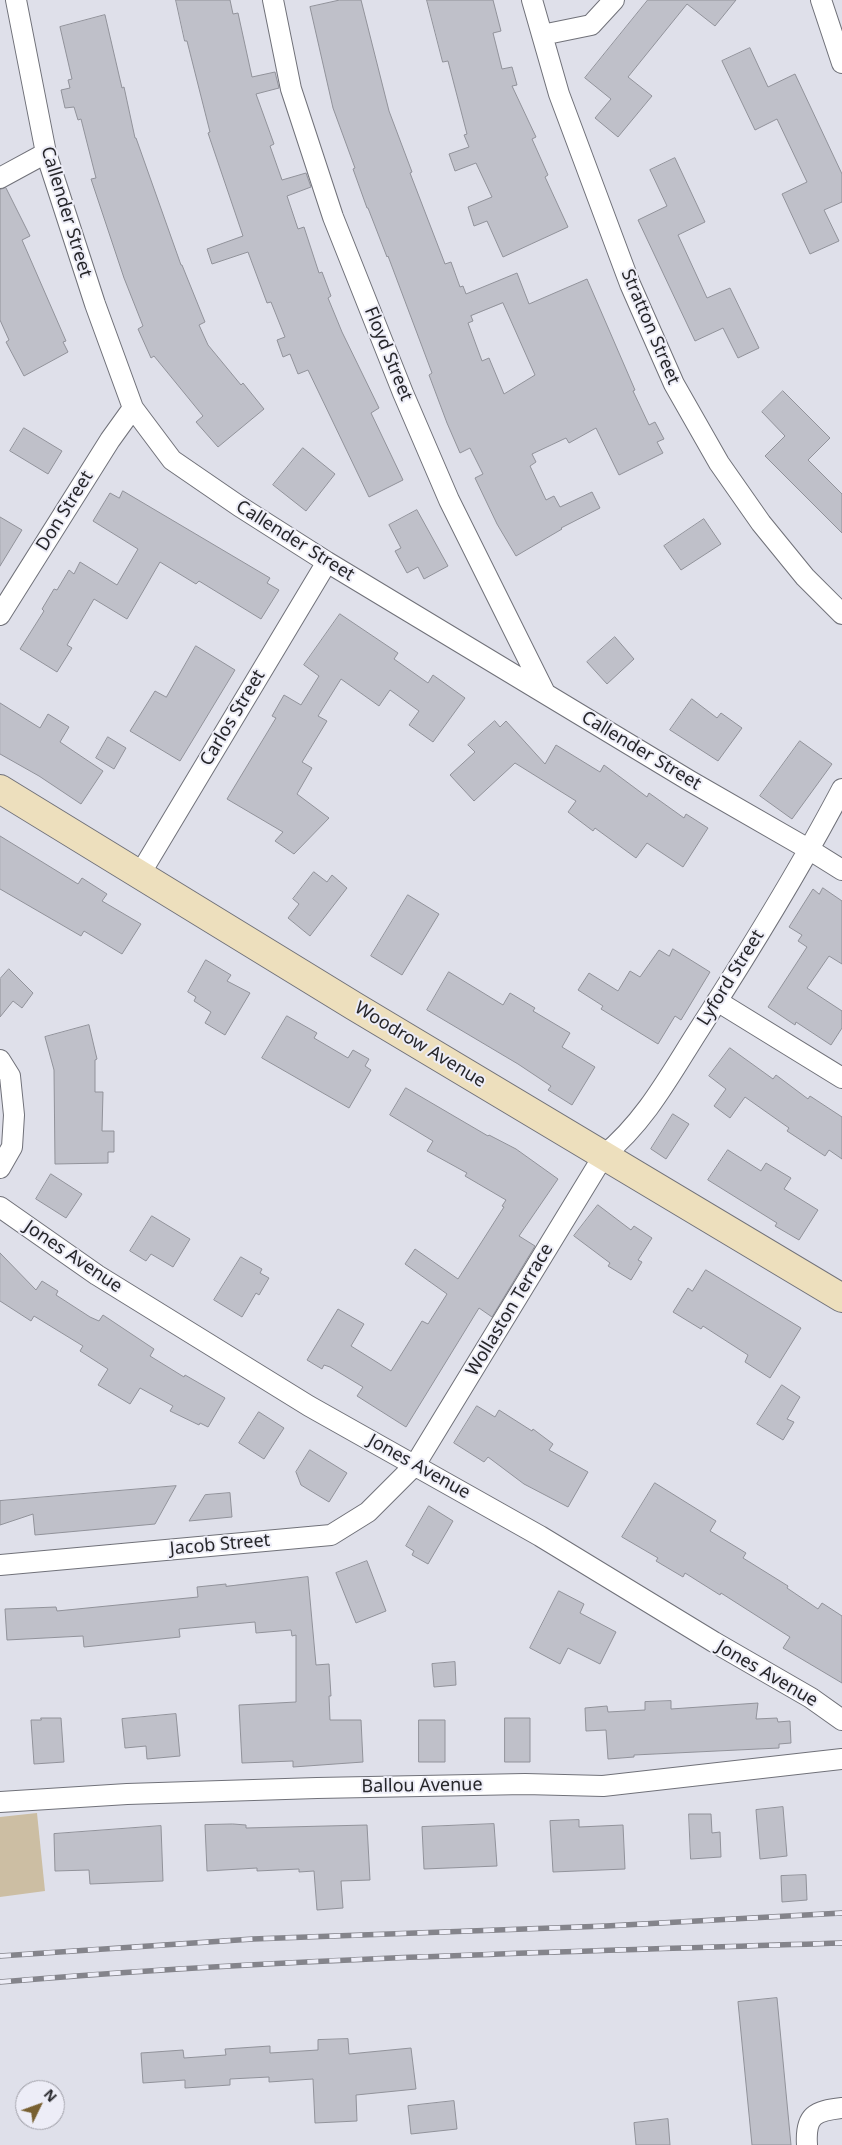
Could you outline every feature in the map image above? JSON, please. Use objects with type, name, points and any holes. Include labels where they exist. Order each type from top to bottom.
[{"type":"street","name":"Callender Street","points":[[16,0],[46,153],[95,304],[133,408],[172,460],[239,506],[327,562],[690,781],[842,870]]},
{"type":"street","name":"Floyd Street","points":[[273,0],[291,89],[333,217],[403,393],[449,500],[545,693]]},
{"type":"street","name":"Stratton Street","points":[[532,0],[558,94],[630,284],[674,384],[719,463],[760,523],[805,576],[842,614]]},
{"type":"street","points":[[542,35],[591,25],[614,0]]},
{"type":"street","points":[[822,0],[842,63]]},
{"type":"street","points":[[0,178],[46,153]]},
{"type":"street","name":"Don Street","points":[[0,615],[110,440],[133,408]]},
{"type":"street","name":"Carlos Street","points":[[140,874],[327,562]]},
{"type":"street","name":"Woodrow Avenue","points":[[0,789],[354,1006],[842,1298]]},
{"type":"street","name":"Lyford Street","points":[[604,1155],[623,1140],[641,1120],[810,850],[842,790]]},
{"type":"street","points":[[717,1001],[842,1078]]},
{"type":"street","points":[[0,1060],[10,1076],[14,1115],[12,1146],[0,1168]]},
{"type":"street","name":"Wollaston Terrace","points":[[415,1465],[604,1155]]},
{"type":"street","name":"Jones Avenue","points":[[0,1207],[97,1275],[309,1406],[540,1536],[714,1642],[811,1698],[842,1720]]},
{"type":"street","name":"Jacob Street","points":[[0,1565],[331,1535],[368,1512],[415,1465]]},
{"type":"street","name":"Ballou Avenue","points":[[0,1802],[127,1794],[316,1788],[524,1784],[604,1786],[842,1759]]},
{"type":"street","points":[[807,2145],[806,2129],[812,2117],[823,2110],[842,2108]]},
{"type":"shaded area","points":[[37,1813],[45,1891],[0,1897],[0,1817]]},
{"type":"building","points":[[176,0],[230,0],[233,14],[238,13],[252,77],[275,72],[279,88],[256,94],[274,144],[270,146],[282,180],[306,173],[311,187],[287,196],[298,229],[304,227],[319,273],[322,272],[331,296],[328,298],[342,332],[379,408],[371,413],[403,480],[369,497],[308,370],[298,374],[290,354],[283,357],[277,340],[285,337],[271,302],[267,303],[248,252],[212,264],[207,249],[243,236],[208,133],[210,132],[187,41],[185,41]]},
{"type":"building","points":[[340,0],[361,0],[389,111],[412,172],[410,173],[445,264],[451,262],[460,287],[463,286],[466,294],[517,273],[529,304],[587,279],[649,425],[655,422],[664,439],[657,442],[663,453],[619,475],[596,428],[569,443],[566,438],[532,454],[536,462],[530,466],[546,500],[554,496],[560,507],[592,492],[600,508],[561,528],[516,556],[497,524],[475,478],[483,474],[470,448],[460,453],[447,423],[429,375],[432,373],[353,169],[355,168],[333,108],[310,7]],"holes":[[[503,303],[535,375],[504,394],[489,358],[482,361],[468,323],[473,321],[471,316]]]},
{"type":"building","points":[[427,0],[493,0],[501,31],[493,33],[502,69],[512,67],[517,85],[512,86],[536,137],[532,139],[548,175],[545,177],[568,227],[503,257],[487,221],[474,226],[468,207],[492,197],[476,163],[455,171],[449,154],[469,147],[464,135],[467,134],[448,61],[443,62]]},
{"type":"building","points":[[648,0],[736,0],[715,26],[687,4],[628,77],[652,96],[618,137],[595,118],[611,99],[585,78]]},
{"type":"building","points":[[105,15],[135,138],[181,265],[205,322],[199,325],[208,345],[241,385],[243,383],[264,409],[218,447],[196,422],[203,416],[154,356],[151,358],[138,329],[143,326],[124,278],[91,179],[96,178],[81,119],[78,120],[74,107],[65,108],[61,90],[70,88],[68,80],[72,79],[60,27]]},
{"type":"building","points":[[750,48],[768,87],[795,74],[842,174],[842,202],[824,210],[839,241],[810,254],[782,194],[807,182],[777,119],[755,130],[722,61]]},
{"type":"building","points":[[675,158],[705,222],[678,235],[707,298],[730,288],[759,348],[738,358],[723,328],[695,341],[638,220],[667,206],[650,170]]},
{"type":"building","points":[[6,188],[30,236],[22,240],[66,341],[63,342],[68,352],[24,376],[6,342],[9,340],[0,320],[0,190]]},
{"type":"building","points":[[783,391],[830,438],[808,460],[842,494],[842,533],[765,456],[785,436],[762,412]]},
{"type":"building","points":[[24,428],[62,451],[48,474],[10,451]]},
{"type":"building","points":[[303,448],[335,474],[306,511],[273,485]]},
{"type":"building","points":[[123,491],[270,578],[267,583],[279,590],[261,619],[199,581],[196,584],[160,562],[127,619],[94,599],[67,645],[72,648],[57,672],[20,649],[44,611],[42,609],[54,589],[57,590],[69,570],[74,574],[80,562],[117,585],[138,549],[93,521],[110,493],[119,498]]},
{"type":"building","points":[[417,510],[448,566],[424,579],[418,567],[407,573],[395,551],[401,548],[389,525]]},
{"type":"building","points":[[0,517],[22,530],[0,566]]},
{"type":"building","points":[[704,519],[721,544],[681,570],[664,546]]},
{"type":"building","points":[[340,614],[398,653],[394,659],[428,683],[433,675],[465,698],[433,742],[409,725],[419,711],[390,690],[379,706],[341,679],[318,716],[327,721],[302,762],[312,768],[297,794],[329,818],[294,854],[275,841],[283,832],[227,799],[276,718],[272,716],[284,695],[301,705],[319,676],[304,665]]},
{"type":"building","points":[[615,637],[634,659],[607,684],[587,662]]},
{"type":"building","points":[[196,646],[235,670],[180,761],[130,731],[155,691],[166,697]]},
{"type":"building","points":[[692,699],[717,718],[721,713],[742,728],[718,761],[670,730]]},
{"type":"building","points":[[0,703],[40,728],[48,714],[69,727],[60,742],[103,771],[81,804],[39,776],[0,754]]},
{"type":"building","points":[[495,721],[500,727],[506,721],[545,764],[556,745],[600,772],[604,765],[647,797],[649,793],[684,818],[686,814],[708,828],[683,867],[647,843],[636,858],[595,828],[593,831],[568,812],[576,801],[515,763],[474,801],[450,775],[475,752],[468,745]]},
{"type":"building","points":[[108,737],[126,748],[114,769],[96,758]]},
{"type":"building","points":[[800,741],[832,764],[792,819],[760,796]]},
{"type":"building","points":[[0,836],[78,884],[82,878],[107,894],[102,901],[141,924],[122,954],[84,931],[81,936],[0,889]]},
{"type":"building","points":[[314,872],[327,882],[332,875],[347,888],[310,936],[288,918],[299,904],[293,899]]},
{"type":"building","points":[[823,888],[842,901],[842,964],[829,956],[807,988],[842,1011],[842,1028],[831,1045],[796,1022],[795,1025],[768,1007],[807,947],[798,941],[802,935],[789,927],[813,889],[819,894]]},
{"type":"building","points":[[408,895],[439,914],[402,975],[371,956]]},
{"type":"building","points":[[673,949],[710,972],[681,1020],[675,1016],[658,1044],[601,1009],[603,1006],[578,990],[589,973],[618,991],[630,971],[640,977],[659,950],[669,956]]},
{"type":"building","points":[[206,960],[231,975],[227,981],[250,993],[225,1035],[205,1023],[211,1012],[194,1001],[196,997],[188,992]]},
{"type":"building","points":[[9,969],[33,993],[22,1008],[13,1001],[0,1017],[0,979]]},
{"type":"building","points":[[449,972],[503,1005],[510,993],[535,1008],[533,1011],[570,1033],[562,1047],[595,1067],[572,1105],[548,1090],[551,1086],[518,1064],[427,1010]]},
{"type":"building","points":[[287,1016],[317,1033],[314,1038],[348,1058],[353,1050],[369,1059],[365,1066],[371,1070],[349,1108],[262,1058]]},
{"type":"building","points":[[89,1025],[97,1059],[95,1060],[95,1092],[103,1092],[102,1131],[114,1131],[114,1152],[108,1152],[108,1163],[55,1164],[54,1070],[45,1037]]},
{"type":"building","points":[[730,1048],[773,1079],[776,1075],[808,1099],[810,1096],[842,1117],[842,1159],[829,1150],[825,1156],[787,1131],[789,1128],[745,1097],[730,1118],[714,1106],[726,1089],[709,1076]]},
{"type":"building","points":[[406,1088],[488,1136],[516,1149],[558,1179],[519,1236],[535,1246],[492,1317],[479,1308],[406,1427],[357,1396],[363,1387],[330,1367],[324,1365],[322,1369],[307,1360],[338,1309],[364,1324],[351,1346],[391,1371],[422,1321],[428,1324],[447,1294],[405,1264],[415,1249],[458,1279],[504,1207],[502,1206],[506,1200],[465,1176],[467,1173],[427,1151],[433,1141],[390,1115]]},
{"type":"building","points":[[673,1114],[689,1124],[666,1159],[651,1149]]},
{"type":"building","points":[[728,1150],[761,1171],[766,1163],[791,1178],[784,1189],[818,1210],[799,1240],[775,1226],[777,1223],[708,1180]]},
{"type":"building","points":[[51,1174],[82,1194],[66,1218],[36,1199]]},
{"type":"building","points":[[598,1205],[631,1230],[634,1226],[652,1238],[638,1260],[642,1262],[631,1280],[608,1266],[610,1263],[574,1236]]},
{"type":"building","points":[[152,1216],[190,1239],[173,1267],[151,1254],[146,1261],[130,1251]]},
{"type":"building","points":[[0,1253],[36,1290],[42,1281],[58,1291],[56,1295],[90,1317],[99,1321],[103,1315],[154,1349],[150,1356],[184,1377],[185,1375],[225,1398],[208,1427],[200,1423],[199,1425],[170,1411],[173,1406],[140,1388],[130,1404],[98,1385],[108,1369],[80,1351],[83,1346],[34,1316],[31,1321],[0,1301]]},
{"type":"building","points":[[241,1257],[262,1269],[260,1273],[269,1278],[259,1295],[256,1293],[242,1317],[214,1300]]},
{"type":"building","points":[[706,1270],[801,1328],[770,1378],[745,1362],[748,1355],[703,1326],[701,1329],[673,1312],[688,1288],[692,1291]]},
{"type":"building","points":[[782,1385],[800,1397],[787,1419],[794,1422],[783,1440],[757,1424]]},
{"type":"building","points":[[477,1406],[495,1417],[499,1410],[532,1431],[533,1429],[553,1444],[549,1450],[588,1472],[568,1507],[524,1484],[488,1457],[484,1462],[454,1443]]},
{"type":"building","points":[[259,1412],[284,1428],[264,1459],[239,1443]]},
{"type":"building","points":[[310,1450],[347,1473],[329,1502],[301,1485],[296,1472]]},
{"type":"building","points":[[655,1483],[716,1521],[710,1531],[746,1553],[743,1558],[788,1586],[787,1588],[818,1609],[822,1603],[842,1616],[842,1683],[783,1648],[790,1637],[721,1593],[720,1595],[685,1573],[683,1577],[656,1561],[658,1558],[622,1537]]},
{"type":"building","points":[[176,1486],[155,1524],[35,1535],[33,1514],[0,1525],[0,1501]]},
{"type":"building","points":[[230,1493],[232,1517],[189,1521],[205,1495]]},
{"type":"building","points":[[429,1506],[453,1521],[428,1564],[412,1555],[414,1551],[406,1546]]},
{"type":"building","points":[[367,1561],[386,1611],[356,1623],[336,1573]]},
{"type":"building","points":[[308,1577],[316,1665],[329,1664],[330,1720],[361,1720],[363,1762],[293,1767],[293,1761],[242,1763],[239,1705],[296,1702],[296,1635],[292,1636],[291,1630],[256,1633],[255,1622],[179,1629],[180,1637],[84,1647],[83,1636],[7,1640],[5,1609],[56,1607],[57,1611],[198,1597],[197,1587],[226,1584],[226,1586]]},
{"type":"building","points":[[559,1591],[584,1604],[580,1613],[616,1632],[600,1664],[568,1648],[560,1664],[530,1648]]},
{"type":"building","points":[[455,1662],[456,1685],[434,1687],[432,1664]]},
{"type":"building","points":[[671,1701],[671,1709],[758,1703],[756,1719],[777,1718],[778,1722],[790,1721],[791,1743],[779,1744],[779,1748],[634,1755],[634,1757],[608,1759],[606,1730],[586,1731],[585,1708],[607,1706],[608,1712],[645,1710],[645,1702]]},
{"type":"building","points":[[176,1714],[180,1756],[147,1759],[146,1746],[125,1748],[122,1719]]},
{"type":"building","points":[[41,1718],[61,1718],[64,1762],[34,1764],[31,1720],[41,1720]]},
{"type":"building","points":[[505,1718],[530,1718],[530,1762],[505,1762]]},
{"type":"building","points":[[419,1720],[445,1720],[445,1762],[419,1762]]},
{"type":"building","points":[[783,1807],[787,1856],[760,1859],[756,1810]]},
{"type":"building","points":[[689,1814],[711,1814],[712,1833],[720,1832],[721,1857],[691,1859]]},
{"type":"building","points":[[579,1820],[579,1827],[623,1825],[625,1869],[553,1872],[550,1821]]},
{"type":"building","points":[[494,1824],[497,1866],[424,1869],[422,1827]]},
{"type":"building","points":[[205,1825],[246,1825],[246,1828],[367,1825],[370,1880],[341,1881],[343,1908],[317,1910],[314,1871],[299,1872],[299,1869],[257,1871],[257,1868],[207,1871]]},
{"type":"building","points":[[161,1826],[163,1881],[90,1884],[89,1870],[55,1871],[54,1834]]},
{"type":"building","points":[[806,1875],[807,1900],[782,1902],[781,1876]]},
{"type":"building","points":[[777,1998],[791,2145],[752,2145],[738,2002]]},
{"type":"building","points":[[348,2039],[349,2054],[411,2048],[416,2089],[356,2095],[357,2121],[315,2123],[313,2079],[269,2082],[269,2077],[230,2079],[230,2085],[185,2088],[185,2080],[143,2083],[141,2053],[183,2050],[184,2058],[226,2055],[225,2049],[270,2046],[270,2053],[318,2050],[318,2040]]},
{"type":"building","points":[[454,2101],[457,2129],[411,2134],[408,2106]]},
{"type":"building","points":[[668,2119],[670,2145],[636,2145],[634,2123]]},
{"type":"railway","points":[[0,1956],[253,1939],[606,1926],[842,1913]]},
{"type":"railway","points":[[0,1982],[315,1961],[842,1943]]}]
